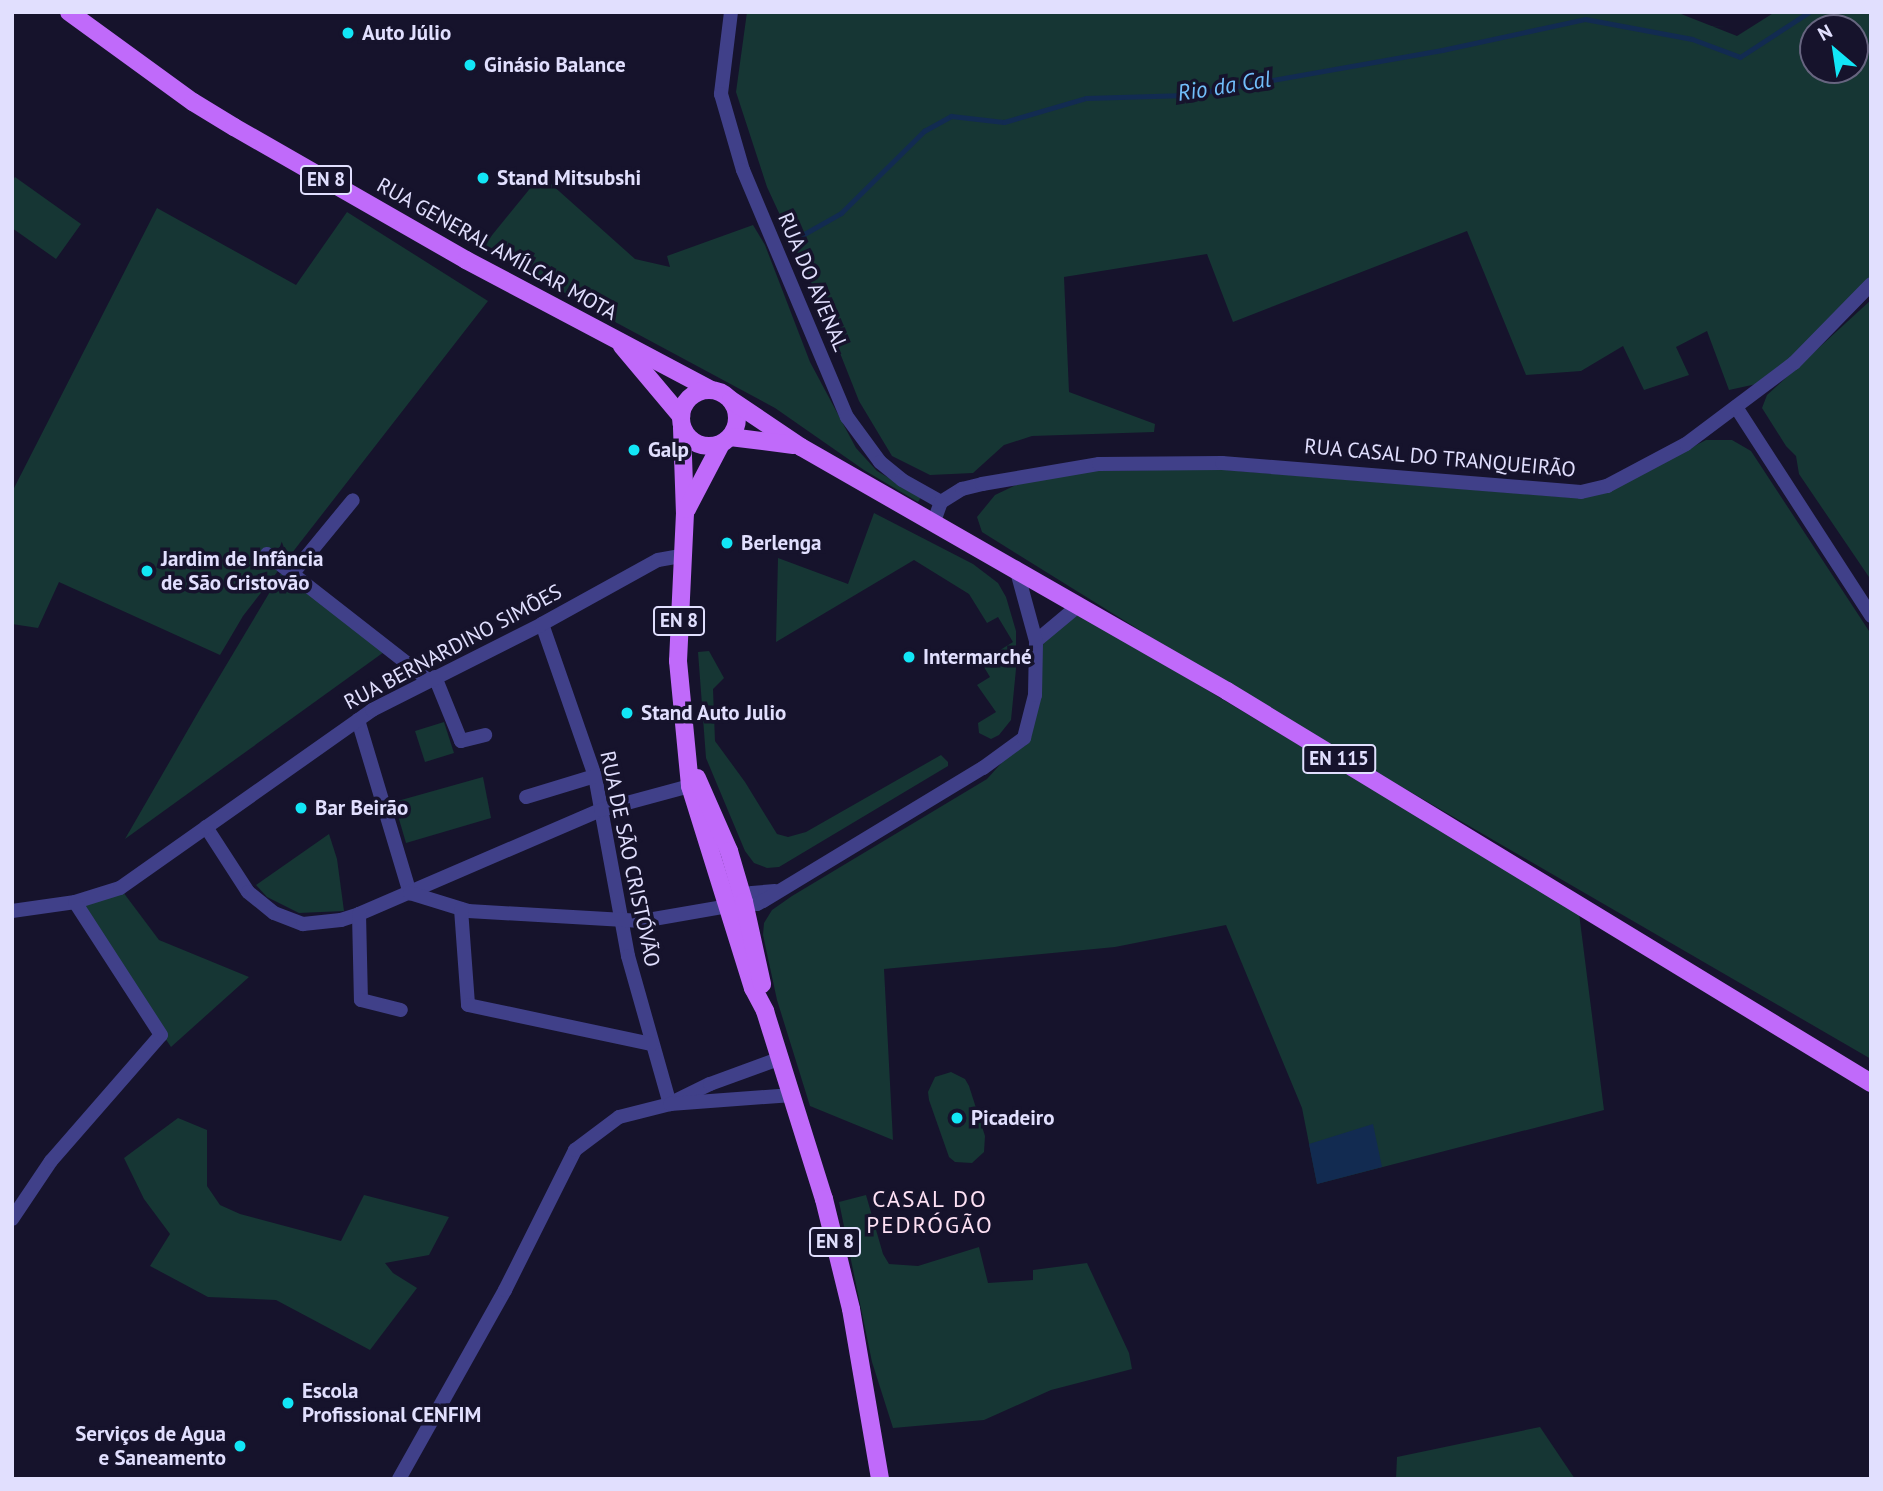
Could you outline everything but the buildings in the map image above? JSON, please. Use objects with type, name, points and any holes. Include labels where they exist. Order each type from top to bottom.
[{"type":"main road","name":"RUA GENERAL AMÍLCAR MOTA","points":[[69,12],[193,102],[234,127],[454,254],[712,390]]},
{"type":"main road","name":"RUA GENERAL AMÍLCAR MOTA","points":[[620,343],[681,422]]},
{"type":"main road","name":"EN 8","points":[[685,513],[710,460],[726,440],[737,415],[731,400],[712,390]]},
{"type":"main road","points":[[681,422],[682,407],[694,394],[712,390]]},
{"type":"main road","name":"EN 115","points":[[731,400],[801,447],[1239,698],[1871,1083]]},
{"type":"main road","name":"EN 8","points":[[681,422],[694,442],[712,446],[726,440]]},
{"type":"main road","name":"EN 8","points":[[681,422],[685,513],[678,662],[690,778],[701,785],[719,825],[736,904],[763,986],[765,1011],[824,1199],[851,1309],[880,1479]]},
{"type":"main road","name":"EN 115","points":[[726,440],[801,447]]},
{"type":"street","name":"RUA DO AVENAL","points":[[731,12],[721,94],[743,170],[840,402],[862,440],[880,462],[902,480],[942,502]]},
{"type":"street","name":"RUA CASAL DO TRANQUEIRÃO","points":[[942,502],[961,489],[982,484],[1108,464],[1222,463],[1581,492],[1607,486],[1686,444],[1794,363],[1871,284]]},
{"type":"street","points":[[1736,407],[1871,616]]},
{"type":"street","points":[[293,573],[353,500]]},
{"type":"street","points":[[933,524],[942,502]]},
{"type":"street","points":[[267,554],[432,679],[461,741],[485,735]]},
{"type":"street","name":"RUA BERNARDINO SIMÕES","points":[[12,911],[75,902],[120,888],[358,720],[432,679],[542,624],[658,559],[681,556]]},
{"type":"street","points":[[410,893],[461,909],[642,921],[736,904],[752,893],[775,891],[983,768],[1024,738],[1035,695],[1036,642],[1016,568]]},
{"type":"street","points":[[1036,642],[1079,605]]},
{"type":"street","name":"RUA DE SÃO CRISTÓVÃO","points":[[542,624],[595,776],[620,918],[670,1104]]},
{"type":"street","points":[[358,720],[410,893]]},
{"type":"street","points":[[526,797],[595,776]]},
{"type":"street","points":[[206,827],[248,892],[274,913],[303,924],[341,920],[359,914],[601,810],[690,778]]},
{"type":"street","points":[[12,1219],[51,1161],[161,1035],[75,902]]},
{"type":"street","points":[[461,909],[468,1005],[652,1044]]},
{"type":"street","points":[[359,914],[361,1000],[401,1010]]},
{"type":"street","points":[[670,1104],[710,1084],[780,1058]]},
{"type":"street","points":[[399,1479],[505,1290],[575,1150],[619,1117],[670,1104],[793,1095]]},
{"type":"green space","points":[[747,12],[1676,12],[1737,36],[1775,12],[1871,12],[1871,280],[1792,360],[1761,383],[1729,390],[1707,331],[1676,347],[1689,375],[1644,390],[1623,346],[1581,371],[1526,375],[1467,231],[1233,322],[1207,254],[1064,277],[1069,392],[1155,424],[1154,432],[1032,436],[1004,445],[973,473],[930,475],[892,456],[859,401],[817,295],[767,187],[736,92]]},
{"type":"green space","points":[[541,175],[635,259],[670,267],[667,256],[753,225],[765,245],[810,362],[856,448],[877,471],[921,497],[918,502],[864,470],[775,408],[604,316],[484,245]]},
{"type":"green space","points":[[15,177],[81,224],[56,259],[12,228],[12,181]]},
{"type":"green space","points":[[157,208],[296,285],[347,212],[488,301],[243,616],[220,655],[59,582],[38,628],[12,624],[12,492]]},
{"type":"green space","points":[[1871,300],[1871,580],[1799,474],[1796,456],[1786,446],[1762,408],[1767,395]]},
{"type":"green space","points":[[1706,440],[1732,440],[1751,451],[1871,634],[1871,1059],[1252,700],[982,532],[977,517],[995,495],[1020,483],[1093,471],[1214,469],[1576,498],[1610,490]]},
{"type":"green space","points":[[874,513],[973,564],[998,583],[1006,597],[1016,631],[1016,669],[1011,720],[999,735],[991,739],[979,733],[978,723],[996,712],[977,685],[990,677],[981,662],[1013,642],[998,617],[987,623],[969,594],[914,560],[776,642],[778,558],[848,584]]},
{"type":"green space","points":[[283,570],[384,652],[125,839],[200,709]]},
{"type":"green space","points":[[1077,612],[1579,913],[1604,1110],[1317,1184],[1302,1108],[1226,925],[1115,947],[884,969],[893,1140],[810,1106],[777,1000],[763,935],[764,923],[772,910],[792,896],[987,779],[1024,738],[1036,641]]},
{"type":"green space","points":[[709,651],[724,678],[713,689],[715,741],[745,782],[777,834],[788,837],[806,832],[941,755],[948,762],[948,766],[779,867],[767,868],[754,863],[745,851],[706,758],[698,652]]},
{"type":"green space","points":[[444,722],[454,753],[425,762],[415,731]]},
{"type":"green space","points":[[483,777],[491,818],[406,843],[394,802]]},
{"type":"green space","points":[[329,834],[337,859],[344,911],[299,913],[267,897],[256,885]]},
{"type":"green space","points":[[120,888],[159,940],[249,977],[171,1047],[75,902]]},
{"type":"green space","name":"Picadeiro","points":[[951,1072],[965,1079],[969,1086],[985,1136],[984,1152],[972,1163],[955,1162],[949,1157],[929,1100],[928,1092],[935,1077]]},
{"type":"green space","points":[[178,1118],[207,1130],[207,1186],[220,1205],[240,1214],[341,1241],[364,1195],[449,1217],[429,1255],[385,1263],[393,1273],[417,1288],[370,1350],[276,1300],[208,1297],[150,1266],[170,1234],[144,1199],[124,1158]]},
{"type":"green space","points":[[866,1195],[883,1254],[889,1264],[918,1266],[979,1247],[988,1283],[1033,1280],[1033,1270],[1087,1263],[1129,1353],[1132,1369],[1051,1390],[984,1420],[893,1428],[872,1362],[839,1202]]},
{"type":"green space","points":[[1540,1427],[1575,1479],[1396,1479],[1397,1457]]},
{"type":"water","points":[[1373,1124],[1382,1167],[1317,1184],[1309,1144]]},
{"type":"waterway","name":"Rio da Cal","points":[[797,238],[841,213],[924,131],[951,116],[1004,122],[1086,98],[1187,95],[1442,50],[1585,19],[1692,39],[1740,57],[1809,12]]},
{"type":"place","name":"Auto Júlio","points":[[348,33]]},
{"type":"place","name":"Ginásio Balance","points":[[470,65]]},
{"type":"place","name":"Stand Mitsubshi","points":[[483,178]]},
{"type":"place","name":"Galp","points":[[634,450]]},
{"type":"place","name":"Berlenga","points":[[727,543]]},
{"type":"place","name":"Jardim de Infância de São Cristovão","points":[[147,571]]},
{"type":"place","name":"Intermarché","points":[[909,657]]},
{"type":"place","name":"Stand Auto Julio","points":[[627,713]]},
{"type":"place","name":"Bar Beirão","points":[[301,808]]},
{"type":"place","name":"Picadeiro","points":[[957,1118]]},
{"type":"place","name":"Escola Profissional CENFIM","points":[[288,1403]]},
{"type":"place","name":"Serviços de Agua e Saneamento","points":[[240,1446]]},
{"type":"district","name":"CASAL DO PEDRÓGÃO","points":[[930,1212]]}]
